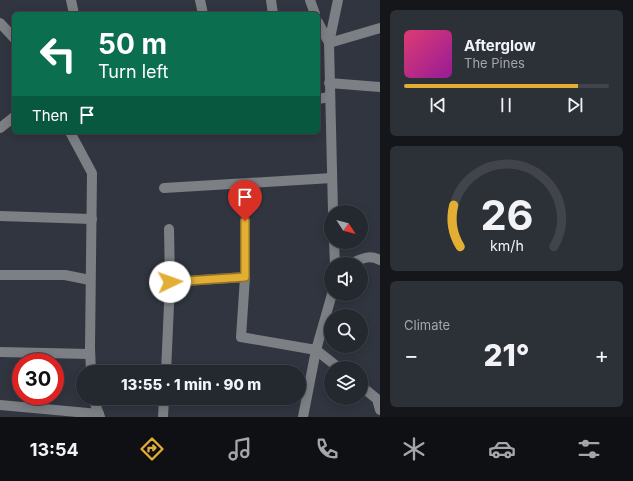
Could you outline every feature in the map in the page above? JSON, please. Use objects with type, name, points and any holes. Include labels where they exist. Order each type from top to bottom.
[{"type":"street","points":[[71,0],[74,12]]},
{"type":"street","points":[[200,0],[203,12]]},
{"type":"street","points":[[271,0],[273,12]]},
{"type":"street","points":[[310,0],[313,12]]},
{"type":"street","points":[[333,205],[329,97],[329,43],[338,0]]},
{"type":"street","points":[[0,23],[12,36]]},
{"type":"street","points":[[320,26],[329,43]]},
{"type":"street","points":[[329,43],[380,28]]},
{"type":"street","points":[[329,83],[380,87]]},
{"type":"street","points":[[320,99],[329,97]]},
{"type":"street","points":[[0,128],[12,119]]},
{"type":"street","points":[[71,134],[92,173],[90,280],[91,365]]},
{"type":"street","points":[[164,188],[332,178]]},
{"type":"street","points":[[0,216],[92,219]]},
{"type":"street","points":[[245,221],[245,277],[241,337],[316,350],[330,361]]},
{"type":"street","points":[[166,365],[170,282],[169,229]]},
{"type":"street","points":[[368,257],[375,257],[380,260]]},
{"type":"street","points":[[0,274],[65,275],[90,280]]},
{"type":"street","points":[[170,282],[245,277]]},
{"type":"street","points":[[303,417],[316,350],[330,301]]},
{"type":"street","points":[[0,352],[90,354]]},
{"type":"street","points":[[368,391],[379,399],[380,410]]},
{"type":"street","points":[[0,405],[100,415],[96,405]]},
{"type":"street","points":[[163,417],[164,405]]},
{"type":"route","points":[[170,282],[245,277],[245,221]]}]
